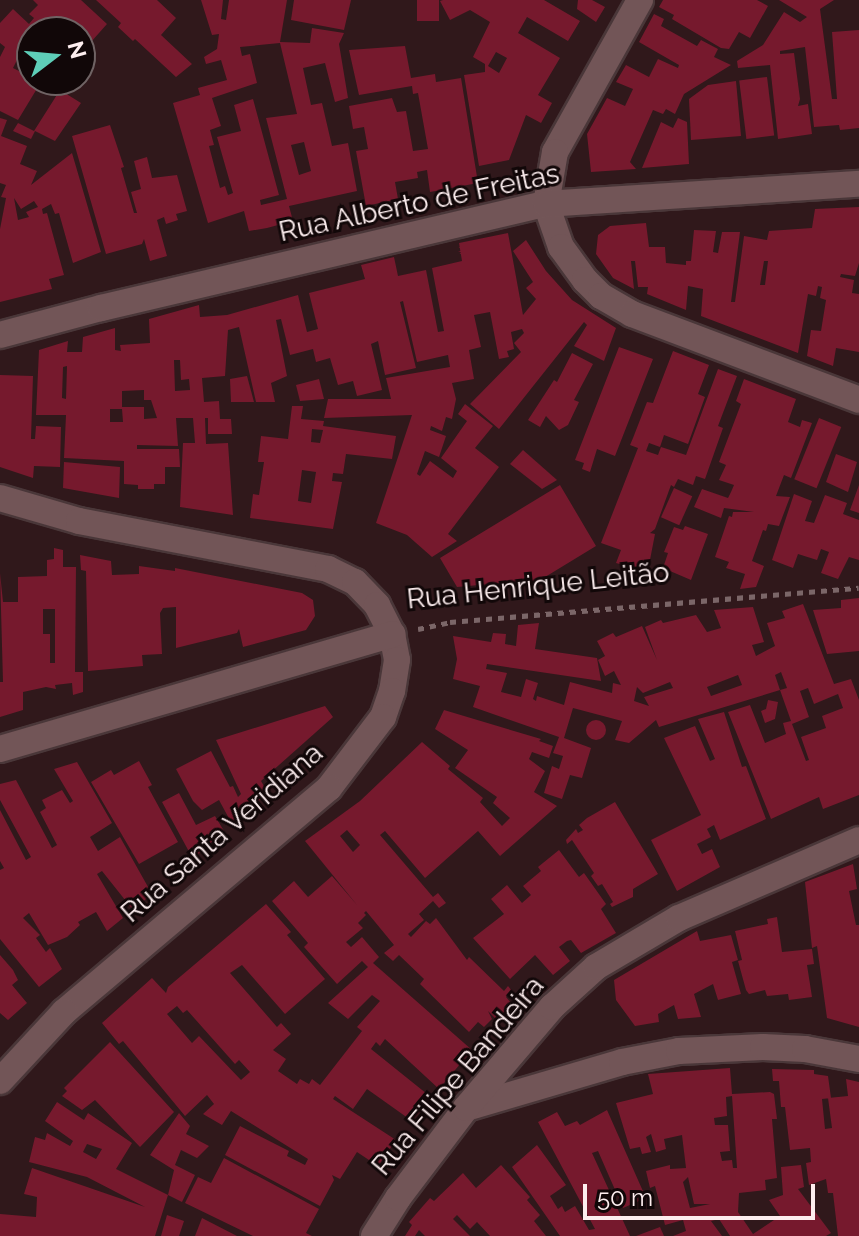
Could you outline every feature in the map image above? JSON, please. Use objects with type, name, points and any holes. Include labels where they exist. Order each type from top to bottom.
[{"type":"street","points":[[640,0],[563,133],[551,168],[546,204],[561,247],[601,296],[632,314],[859,400]]},
{"type":"street","name":"Rua Alberto de Freitas","points":[[0,335],[101,308],[546,204],[859,184]]},
{"type":"street","name":"Rua Santa Veridiana","points":[[0,498],[79,521],[328,569],[355,582],[377,605],[392,634],[397,660],[392,691],[383,717],[329,788],[64,1012],[0,1081]]},
{"type":"street","name":"Rua Henrique Leitão","points":[[0,749],[392,634]]},
{"type":"street","name":"Rua Filipe Bandeira","points":[[374,1236],[398,1198],[466,1108],[552,1007],[596,967],[679,918],[758,880],[859,840]]},
{"type":"street","points":[[466,1108],[622,1062],[679,1051],[777,1048],[859,1059]]},
{"type":"path","name":"Rua Henrique Leitão","points":[[392,634],[450,622],[859,588]]},
{"type":"building","points":[[33,0],[81,0],[107,24],[96,36],[96,16],[32,16],[29,14],[38,5]]},
{"type":"building","points":[[96,0],[157,0],[176,18],[161,35],[192,64],[176,77],[118,27],[121,23]]},
{"type":"building","points":[[201,0],[223,0],[221,19],[226,20],[229,0],[287,0],[280,42],[310,43],[312,28],[344,33],[339,44],[348,98],[335,102],[325,63],[303,68],[311,105],[322,103],[332,146],[348,143],[357,191],[289,206],[293,221],[267,228],[249,231],[244,211],[208,223],[173,103],[200,95],[198,88],[227,80],[221,60],[206,64],[204,57],[217,49],[219,34],[212,35]],"holes":[[[280,43],[297,114],[266,118],[287,199],[261,205],[260,200],[279,195],[253,99],[234,105],[241,131],[217,137],[233,193],[228,195],[225,186],[220,188],[209,146],[214,145],[210,130],[221,126],[212,98],[257,83],[250,54],[242,56],[240,47]],[[304,142],[311,171],[299,175],[291,145]]]},
{"type":"building","points":[[294,0],[351,0],[344,30],[291,20]]},
{"type":"building","points":[[417,0],[439,0],[439,21],[417,21]]},
{"type":"building","points":[[544,0],[580,21],[568,41],[527,17],[518,33],[560,58],[538,95],[552,103],[541,123],[526,115],[509,160],[479,166],[464,75],[485,72],[485,64],[473,57],[490,22],[470,10],[450,20],[440,1]],"holes":[[[496,52],[507,58],[499,73],[488,66]]]},
{"type":"building","points":[[578,0],[592,0],[605,7],[596,22],[577,9]]},
{"type":"building","points":[[663,0],[757,0],[768,6],[750,38],[739,32],[729,49],[721,48],[672,19],[674,15],[659,7]]},
{"type":"building","points":[[779,0],[834,0],[820,9],[832,99],[837,99],[832,32],[859,30],[859,128],[840,130],[839,125],[814,127],[805,47],[780,51],[780,54],[794,53],[800,99],[798,106],[808,104],[812,134],[778,139],[770,65],[738,68],[737,61],[763,45],[784,12],[800,22],[807,17]]},
{"type":"building","points":[[13,9],[20,16],[16,16],[16,62],[13,68],[16,70],[16,96],[33,96],[18,120],[0,111],[0,57],[5,47],[0,43],[0,23]]},
{"type":"building","points":[[654,14],[664,19],[661,26],[697,46],[701,40],[718,49],[714,57],[731,65],[684,94],[675,114],[666,109],[663,114],[653,110],[630,162],[636,169],[591,172],[587,134],[607,98],[625,106],[633,89],[616,82],[626,65],[649,77],[658,59],[678,68],[679,65],[639,42]]},
{"type":"building","points":[[405,46],[411,78],[435,74],[436,82],[461,78],[478,183],[430,192],[427,170],[417,172],[418,178],[395,182],[398,199],[366,206],[356,151],[368,149],[364,127],[353,129],[349,106],[392,98],[397,112],[406,111],[413,151],[428,149],[418,93],[413,94],[412,86],[359,95],[349,50]]},
{"type":"building","points":[[767,77],[774,136],[746,139],[739,80]]},
{"type":"building","points":[[736,81],[741,136],[691,140],[689,99],[708,85]]},
{"type":"building","points":[[56,96],[70,96],[81,103],[55,141],[35,131],[31,139],[13,131],[18,123],[34,131]]},
{"type":"building","points":[[0,118],[7,120],[1,136],[27,146],[20,164],[37,171],[31,185],[72,153],[101,252],[73,263],[59,213],[55,214],[51,204],[42,209],[43,214],[47,213],[64,275],[49,279],[52,289],[0,302],[0,229],[6,198],[1,197],[6,185],[0,183]],"holes":[[[14,198],[21,209],[34,201],[38,207],[26,212],[29,217],[18,220]]]},
{"type":"building","points":[[678,118],[687,122],[689,164],[642,168],[661,122],[673,128]]},
{"type":"building","points":[[110,125],[124,167],[121,168],[134,213],[137,213],[131,192],[141,189],[134,161],[147,157],[152,178],[177,175],[187,211],[176,214],[178,220],[166,224],[164,217],[157,220],[167,256],[150,261],[144,239],[142,244],[106,254],[72,136]]},
{"type":"building","points":[[859,207],[859,263],[855,276],[841,274],[840,277],[854,280],[852,293],[859,294],[859,352],[836,348],[833,366],[807,356],[811,330],[821,331],[826,300],[820,298],[822,287],[818,286],[816,296],[808,294],[798,353],[701,316],[703,289],[688,286],[686,310],[647,294],[648,287],[638,287],[635,261],[631,261],[634,289],[613,278],[596,254],[598,235],[610,226],[646,223],[649,247],[665,247],[666,263],[686,265],[686,261],[691,261],[694,230],[716,231],[713,252],[718,253],[722,232],[740,232],[731,302],[735,302],[744,236],[767,240],[769,231],[812,228],[815,209]],"holes":[[[764,261],[768,261],[765,285],[760,285]]]},
{"type":"building","points":[[508,233],[523,315],[536,299],[526,288],[533,282],[513,251],[526,240],[546,271],[572,300],[616,328],[604,361],[574,346],[587,325],[584,322],[499,429],[470,404],[521,352],[514,343],[524,333],[522,329],[511,332],[514,349],[507,351],[509,357],[499,359],[490,312],[474,315],[481,347],[469,350],[474,379],[452,383],[456,399],[452,419],[446,417],[442,431],[431,426],[430,430],[446,436],[439,457],[425,451],[417,474],[420,476],[430,461],[453,478],[457,471],[441,458],[467,421],[458,414],[465,404],[493,426],[475,448],[499,467],[448,534],[457,541],[432,557],[407,535],[376,523],[412,415],[324,418],[328,399],[391,399],[386,378],[450,367],[448,355],[417,362],[403,301],[400,302],[416,368],[385,375],[378,341],[371,344],[382,390],[357,396],[353,381],[338,385],[330,358],[316,362],[313,349],[290,355],[281,319],[276,320],[287,376],[271,383],[275,402],[256,402],[239,327],[228,330],[225,376],[202,378],[204,402],[219,401],[220,419],[231,419],[232,434],[208,434],[208,418],[205,418],[206,444],[228,443],[233,515],[180,507],[183,443],[195,443],[193,418],[176,418],[178,446],[137,445],[137,449],[179,449],[180,467],[165,467],[165,484],[154,484],[154,489],[138,489],[138,485],[124,484],[124,461],[64,458],[66,415],[36,415],[39,350],[68,341],[67,352],[82,352],[83,337],[115,328],[115,350],[121,351],[120,345],[150,343],[149,319],[199,305],[200,317],[227,315],[298,295],[307,332],[318,329],[309,293],[365,279],[361,265],[394,257],[398,276],[426,270],[438,332],[444,331],[432,268],[462,261],[459,243]],"holes":[[[174,360],[180,360],[181,380],[189,379],[190,390],[175,391]],[[67,366],[66,399],[62,398],[63,367]],[[144,390],[144,400],[151,400],[157,418],[144,419],[144,407],[122,407],[122,391]],[[110,409],[122,409],[123,422],[110,422]]]},
{"type":"building","points":[[619,347],[653,359],[615,456],[597,449],[590,472],[582,469],[584,463],[575,460]]},
{"type":"building","points":[[673,351],[709,365],[698,394],[705,397],[688,444],[664,435],[660,447],[649,443],[646,451],[658,455],[661,447],[686,455],[718,369],[737,376],[718,426],[723,428],[705,479],[696,476],[693,485],[678,479],[674,487],[671,485],[655,529],[650,533],[655,534],[649,565],[639,563],[638,569],[616,563],[621,550],[601,543],[638,448],[630,445],[647,402],[653,403]]},
{"type":"building","points":[[572,353],[593,364],[574,400],[579,402],[568,425],[559,430],[546,416],[540,427],[528,420],[554,380],[557,382]]},
{"type":"building","points":[[0,375],[33,376],[31,439],[35,439],[36,426],[61,427],[60,467],[34,466],[33,478],[0,467]]},
{"type":"building","points":[[247,376],[254,402],[231,402],[230,379]]},
{"type":"building","points":[[319,379],[324,399],[300,401],[296,385]]},
{"type":"building","points":[[744,379],[796,399],[788,422],[800,427],[802,420],[812,423],[791,478],[784,475],[776,496],[790,497],[779,526],[768,524],[766,531],[763,530],[752,561],[764,566],[756,587],[740,589],[745,574],[726,568],[729,562],[715,557],[729,516],[732,517],[733,512],[754,512],[724,508],[721,518],[694,507],[702,489],[728,498],[734,485],[719,480],[726,465],[719,462],[741,404],[736,401]]},
{"type":"building","points":[[292,406],[303,406],[301,419],[324,421],[323,426],[396,436],[392,459],[346,454],[343,474],[333,473],[332,481],[342,482],[333,529],[250,518],[253,494],[259,495],[264,462],[258,462],[261,436],[288,439]],"holes":[[[312,429],[323,430],[320,443],[311,442]],[[302,470],[316,472],[311,503],[298,501]]]},
{"type":"building","points":[[819,418],[841,427],[817,488],[794,479]]},
{"type":"building","points":[[523,450],[557,480],[542,489],[510,464]]},
{"type":"building","points":[[836,454],[857,462],[848,492],[826,482]]},
{"type":"building","points":[[64,462],[120,467],[119,498],[63,488]]},
{"type":"building","points":[[560,485],[596,546],[532,585],[512,582],[457,587],[440,558]]},
{"type":"building","points":[[859,485],[859,513],[850,510]]},
{"type":"building","points":[[674,488],[692,496],[679,525],[661,517]]},
{"type":"building","points":[[794,494],[812,501],[805,521],[814,523],[825,495],[847,503],[843,514],[859,520],[859,560],[849,557],[838,579],[821,573],[829,552],[821,549],[817,560],[798,554],[793,568],[772,560]]},
{"type":"building","points":[[685,526],[708,534],[691,580],[663,568],[668,553],[664,552],[674,527],[683,530]]},
{"type":"building","points":[[54,548],[63,550],[63,567],[76,567],[75,672],[83,672],[83,692],[73,695],[72,683],[55,685],[56,689],[46,687],[23,692],[23,710],[0,717],[0,682],[3,682],[0,573],[3,602],[18,602],[18,577],[47,576],[47,560],[54,559]],"holes":[[[43,609],[55,609],[55,663],[50,663],[50,634],[43,634]]]},
{"type":"building","points":[[80,555],[111,561],[112,575],[139,574],[139,566],[175,571],[175,568],[302,593],[313,600],[315,616],[306,630],[243,647],[239,629],[237,633],[176,648],[176,607],[163,608],[160,613],[162,654],[142,655],[143,666],[88,671],[86,571],[81,570]]},
{"type":"building","points":[[859,598],[859,651],[827,654],[813,610],[841,608],[841,600]]},
{"type":"building","points":[[803,604],[834,684],[851,679],[859,700],[859,795],[823,809],[819,797],[771,819],[728,712],[750,705],[765,743],[786,734],[783,723],[791,721],[780,690],[659,727],[656,720],[629,743],[615,740],[622,721],[573,708],[564,738],[591,748],[582,778],[570,775],[562,799],[544,793],[552,766],[559,769],[563,756],[553,753],[559,737],[473,707],[480,686],[453,679],[457,659],[453,636],[491,642],[493,633],[506,634],[505,644],[516,646],[518,625],[539,623],[535,649],[597,658],[601,681],[487,664],[486,669],[507,673],[501,692],[521,697],[526,679],[538,683],[533,699],[536,701],[537,696],[564,705],[570,682],[612,693],[613,683],[621,685],[614,671],[605,676],[598,660],[605,656],[597,641],[613,633],[616,637],[642,626],[657,660],[645,627],[661,620],[663,623],[696,615],[707,632],[721,628],[714,610],[753,607],[764,642],[752,645],[756,656],[775,646],[767,623],[785,618],[782,611]],"holes":[[[781,672],[787,688],[780,690],[775,675]],[[738,675],[742,685],[711,696],[707,687]],[[670,682],[673,688],[644,697],[649,706],[634,701],[637,687],[643,693]],[[808,688],[814,704],[838,694],[843,708],[822,716],[826,728],[801,737],[809,760],[806,761],[792,724],[809,717],[800,691]]]},
{"type":"building","points":[[768,700],[778,702],[775,719],[765,723],[761,711],[766,709]]},
{"type":"building","points":[[325,706],[333,717],[261,781],[268,793],[232,824],[219,800],[202,810],[193,801],[176,769],[211,751],[230,787],[233,786],[238,797],[241,794],[216,740]]},
{"type":"building","points":[[444,710],[541,739],[539,741],[553,746],[549,758],[532,752],[529,759],[545,771],[534,792],[557,806],[500,856],[478,831],[425,878],[385,831],[380,835],[433,897],[438,893],[446,903],[439,908],[433,901],[419,914],[424,920],[408,934],[411,937],[426,921],[430,924],[436,918],[467,960],[469,957],[504,991],[508,986],[512,991],[506,997],[512,1004],[497,1020],[488,1011],[492,1019],[484,1027],[478,1022],[469,1032],[420,984],[424,979],[399,955],[393,961],[384,953],[394,945],[366,911],[364,913],[366,915],[358,923],[363,928],[346,942],[351,947],[362,937],[379,957],[373,963],[472,1050],[439,1089],[385,1039],[380,1046],[376,1042],[371,1049],[432,1098],[412,1121],[367,1089],[353,1109],[335,1096],[333,1099],[396,1140],[378,1166],[357,1152],[340,1179],[332,1175],[334,1180],[320,1206],[225,1155],[240,1126],[289,1151],[287,1156],[305,1165],[308,1159],[231,1111],[222,1125],[203,1114],[214,1104],[207,1095],[185,1116],[123,1041],[119,1044],[102,1023],[152,978],[166,993],[168,987],[266,904],[291,932],[287,935],[325,979],[285,1014],[242,965],[230,973],[277,1027],[281,1023],[291,1034],[273,1050],[286,1059],[278,1071],[297,1084],[300,1079],[309,1084],[312,1079],[320,1085],[362,1031],[357,1027],[380,1001],[372,995],[348,1019],[328,1003],[368,967],[362,961],[337,984],[304,947],[308,943],[272,901],[294,881],[308,897],[332,876],[357,905],[305,841],[360,801],[422,742],[483,798],[480,802],[502,826],[510,818],[493,803],[497,797],[455,768],[468,750],[435,729]],"holes":[[[347,830],[360,845],[353,852],[340,836]],[[177,1006],[183,1013],[187,1010],[235,1064],[239,1060],[250,1072],[241,1080],[199,1036],[192,1043],[167,1014]]]},
{"type":"building","points":[[724,712],[742,767],[746,766],[766,819],[720,840],[714,825],[707,829],[711,837],[697,844],[702,854],[712,849],[720,867],[677,891],[651,840],[701,815],[664,738],[695,726],[710,761],[715,759],[698,719]]},
{"type":"building","points":[[596,720],[603,723],[606,730],[603,737],[596,740],[589,737],[586,730],[589,723]]},
{"type":"building","points":[[139,761],[152,785],[148,787],[178,842],[139,864],[91,782],[111,770],[114,775]]},
{"type":"building","points":[[77,762],[112,823],[90,837],[98,851],[120,837],[152,894],[133,910],[102,871],[97,874],[123,918],[107,931],[96,912],[78,922],[80,925],[67,937],[48,945],[29,913],[23,918],[40,935],[36,938],[46,952],[50,948],[62,969],[39,987],[0,939],[0,870],[4,868],[0,861],[0,810],[26,860],[31,857],[0,800],[0,784],[16,780],[52,848],[57,845],[40,812],[46,808],[42,800],[62,790],[70,803],[73,801],[54,769]]},
{"type":"building","points":[[179,793],[196,825],[215,816],[224,831],[193,859],[162,802]]},
{"type":"building","points":[[615,802],[658,874],[633,889],[633,897],[612,907],[610,904],[613,902],[602,884],[598,886],[591,876],[594,873],[572,840],[567,844],[566,840],[576,829],[578,833],[583,830],[579,825],[587,818]]},
{"type":"building","points":[[559,850],[579,877],[584,873],[606,904],[601,909],[616,933],[581,953],[571,940],[567,941],[559,947],[570,961],[553,975],[535,955],[510,979],[473,938],[504,914],[491,899],[507,885],[522,903],[531,895],[523,886],[541,871],[538,867]]},
{"type":"building","points":[[853,864],[857,889],[849,891],[856,925],[859,925],[859,1027],[827,1018],[817,946],[812,948],[805,882]]},
{"type":"building","points":[[777,917],[782,952],[812,949],[814,964],[807,965],[812,997],[789,1000],[788,994],[767,996],[765,990],[749,994],[746,990],[738,961],[742,960],[735,931],[768,924],[767,919]]},
{"type":"building","points":[[697,931],[700,941],[731,935],[738,960],[732,962],[741,994],[718,1000],[713,984],[694,994],[701,1017],[678,1019],[674,1005],[658,1014],[659,1022],[635,1026],[616,1000],[614,980]]},
{"type":"building","points":[[0,955],[18,980],[12,985],[27,1003],[8,1020],[0,1013]]},
{"type":"building","points":[[110,1042],[174,1112],[140,1147],[95,1100],[82,1110],[62,1096],[67,1091],[64,1088]]},
{"type":"building","points":[[730,1068],[732,1094],[774,1094],[777,1119],[772,1119],[777,1178],[765,1180],[766,1190],[739,1193],[738,1212],[753,1234],[780,1216],[769,1200],[783,1195],[781,1167],[801,1165],[804,1187],[798,1189],[831,1233],[826,1236],[730,1236],[719,1219],[711,1221],[722,1236],[673,1236],[686,1231],[683,1220],[665,1225],[655,1186],[650,1188],[646,1171],[670,1165],[670,1169],[686,1168],[682,1135],[664,1139],[666,1149],[656,1152],[651,1134],[646,1137],[651,1152],[642,1154],[640,1147],[630,1149],[616,1103],[653,1094],[648,1074]],"holes":[[[732,1096],[737,1168],[733,1168],[732,1160],[722,1161],[720,1152],[730,1151],[728,1125],[715,1125],[714,1118],[727,1116],[726,1097]],[[688,1177],[694,1204],[710,1204],[690,1208],[683,1182]]]},
{"type":"building","points":[[772,1069],[814,1070],[814,1074],[828,1076],[831,1098],[848,1096],[846,1079],[859,1082],[859,1236],[838,1236],[833,1193],[828,1193],[826,1179],[809,1185],[806,1163],[811,1162],[810,1148],[790,1150],[785,1107],[781,1107],[779,1081],[773,1081]],"holes":[[[828,1098],[832,1128],[825,1129],[822,1099]]]},
{"type":"building","points":[[57,1102],[84,1120],[88,1113],[132,1143],[116,1169],[168,1195],[155,1236],[0,1236],[0,1214],[36,1217],[37,1197],[24,1194],[32,1168],[145,1207],[87,1177],[29,1162],[35,1137],[45,1140],[47,1133],[70,1146],[73,1141],[45,1121]],"holes":[[[87,1144],[102,1149],[96,1159],[83,1152]]]},
{"type":"building","points":[[607,1110],[646,1198],[623,1208],[598,1151],[592,1153],[630,1236],[560,1236],[512,1167],[537,1145],[566,1185],[550,1196],[558,1209],[562,1206],[565,1212],[575,1206],[589,1230],[595,1229],[538,1122],[557,1112],[565,1126],[577,1121],[580,1125]]},
{"type":"building","points":[[179,1113],[190,1126],[186,1134],[209,1146],[197,1158],[181,1150],[175,1165],[195,1175],[182,1202],[168,1195],[174,1170],[150,1155]]},
{"type":"building","points":[[224,1158],[319,1209],[306,1233],[312,1236],[253,1236],[185,1203],[198,1177],[211,1183]]},
{"type":"building","points":[[501,1165],[530,1197],[527,1200],[540,1215],[534,1221],[546,1236],[490,1236],[477,1222],[470,1229],[457,1215],[453,1219],[470,1236],[425,1236],[419,1230],[415,1236],[405,1236],[412,1225],[409,1222],[430,1198],[434,1201],[463,1173],[476,1188]]},
{"type":"building","points":[[167,1215],[184,1221],[179,1236],[161,1236]]},
{"type":"building","points":[[202,1218],[237,1236],[195,1236]]},
{"type":"building","points":[[660,1227],[664,1236],[636,1236]]}]
